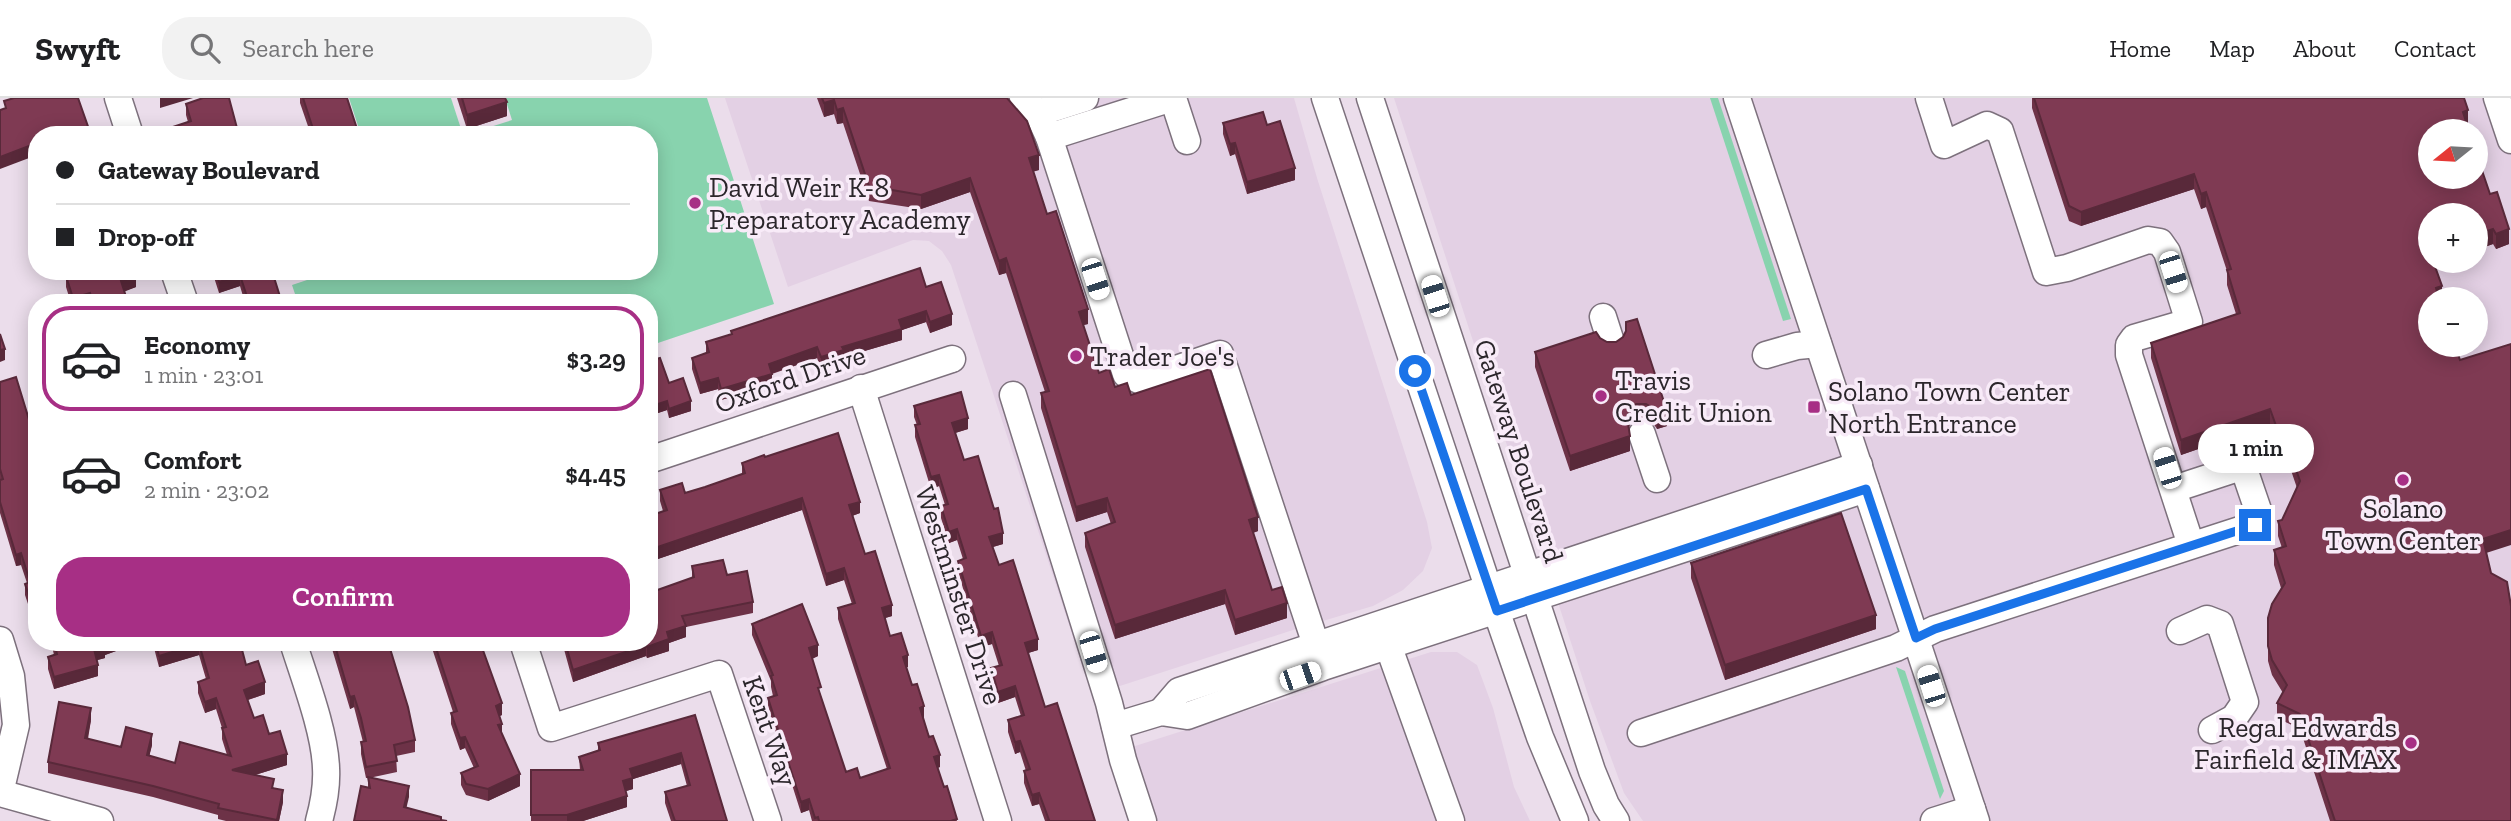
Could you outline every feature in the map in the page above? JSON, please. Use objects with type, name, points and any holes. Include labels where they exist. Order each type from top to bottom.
[{"type":"street","points":[[118,98],[127,126]]},
{"type":"street","points":[[1084,98],[1030,106],[1049,137],[1126,374],[1141,381],[1220,354],[1319,656]]},
{"type":"street","points":[[1049,137],[1172,98],[1187,141]]},
{"type":"street","points":[[1325,98],[1492,599],[1540,737],[1574,821]]},
{"type":"street","name":"Gateway Boulevard","points":[[1370,98],[1592,771],[1616,821]]},
{"type":"street","points":[[1737,98],[1974,815],[1934,821]]},
{"type":"street","points":[[1929,98],[1944,145],[1987,125],[2000,131],[2046,272],[2067,268],[2148,240],[2160,242],[2167,252],[2189,322],[2134,338],[2129,345],[2129,355],[2191,545]]},
{"type":"street","points":[[2497,98],[2511,140]]},
{"type":"street","points":[[1766,355],[1797,346],[1818,344]]},
{"type":"street","name":"Oxford Drive","points":[[658,457],[952,359]]},
{"type":"street","name":"Westminster Drive","points":[[861,388],[998,821]]},
{"type":"street","points":[[1013,395],[1143,821]]},
{"type":"street","points":[[1642,434],[1657,479]]},
{"type":"street","points":[[1641,733],[1896,648],[1935,629],[2255,525],[2259,513],[2245,471],[2235,469],[2174,489]]},
{"type":"street","points":[[1115,726],[1161,712],[1179,691],[1319,656],[1862,477]]},
{"type":"street","points":[[2180,631],[2207,619],[2220,624],[2245,702],[2234,718],[2212,730]]},
{"type":"street","points":[[1384,634],[1451,821]]},
{"type":"street","points":[[0,640],[16,700],[16,725],[0,793],[100,821]]},
{"type":"street","points":[[296,651],[317,720],[326,765],[325,797],[319,821]]},
{"type":"street","name":"Kent Way","points":[[526,651],[551,728],[719,674],[768,821]]},
{"type":"shaded area","points":[[725,98],[1294,98],[1427,522],[1432,548],[1423,571],[1403,590],[1373,606],[1092,695],[951,265],[942,251],[929,241],[913,240],[788,287]]},
{"type":"shaded area","name":"Solano Town Center","points":[[1394,98],[2511,98],[2511,821],[1643,821],[1624,793],[1590,701]]},
{"type":"shaded area","points":[[1431,652],[1457,652],[1477,665],[1493,708],[1514,787],[1530,821],[1131,821],[1110,754]]},
{"type":"green space","points":[[349,98],[451,98],[460,126],[358,126]]},
{"type":"green space","points":[[505,98],[707,98],[774,304],[658,343],[658,294],[295,294],[292,285],[307,280],[658,280],[658,126],[493,126],[512,120]]},
{"type":"green space","points":[[1710,98],[1718,98],[1791,319],[1783,321]]},
{"type":"green space","points":[[1896,667],[1905,671],[1944,791],[1940,799]]},
{"type":"building","points":[[14,98],[78,98],[88,126],[28,126],[28,146],[0,157],[0,110],[6,108],[4,101]]},
{"type":"building","points":[[203,98],[229,98],[236,126],[176,126],[191,121],[186,104]]},
{"type":"building","points":[[303,98],[347,98],[356,126],[312,126]]},
{"type":"building","points":[[462,98],[505,98],[507,102],[467,115]]},
{"type":"building","points":[[822,98],[1007,98],[1027,121],[1039,155],[1029,158],[1047,214],[1056,211],[1088,309],[1079,312],[1099,373],[1109,369],[1115,387],[1127,383],[1131,395],[1210,369],[1258,517],[1249,520],[1272,590],[1282,587],[1287,603],[1235,620],[1225,590],[1115,625],[1085,533],[1115,522],[1107,498],[1076,507],[1041,393],[1049,391],[1006,258],[999,261],[970,178],[921,195],[869,186],[843,108],[837,110],[834,100],[824,103]]},
{"type":"building","name":"Solano Town Center","points":[[2034,98],[2464,98],[2468,110],[2463,112],[2465,119],[2418,119],[2418,189],[2488,188],[2490,194],[2497,192],[2509,229],[2496,234],[2493,229],[2488,231],[2488,203],[2418,203],[2418,273],[2437,273],[2442,286],[2418,287],[2418,357],[2459,357],[2460,360],[2488,357],[2488,351],[2511,344],[2511,530],[2483,539],[2491,573],[2507,582],[2511,606],[2511,821],[2335,821],[2300,714],[2277,703],[2287,685],[2272,660],[2268,646],[2268,618],[2272,604],[2285,583],[2274,550],[2286,546],[2278,521],[2282,520],[2300,481],[2283,432],[2279,434],[2270,409],[2181,440],[2151,343],[2240,313],[2227,270],[2231,269],[2206,192],[2201,194],[2194,174],[2081,212],[2069,206]]},
{"type":"building","points":[[1263,112],[1267,125],[1280,121],[1295,168],[1247,182],[1235,143],[1230,144],[1223,123]]},
{"type":"building","points":[[920,268],[926,287],[941,282],[952,314],[930,322],[926,311],[899,320],[902,329],[842,347],[844,350],[821,357],[817,347],[769,364],[772,374],[721,389],[718,378],[700,383],[692,358],[709,352],[706,342],[732,334],[731,331]]},
{"type":"building","points":[[67,280],[124,280],[121,281],[125,294],[72,294]]},
{"type":"building","points":[[242,280],[275,280],[279,294],[246,294]]},
{"type":"building","name":"Travis Credit Union","points":[[1637,319],[1667,411],[1657,414],[1646,404],[1636,404],[1627,417],[1630,436],[1570,456],[1535,352],[1596,332],[1607,342],[1616,342],[1626,331],[1626,322]]},
{"type":"building","points":[[0,334],[5,349],[0,350]]},
{"type":"building","points":[[658,359],[669,383],[683,378],[691,401],[669,409],[667,401],[658,404]]},
{"type":"building","points":[[16,377],[28,416],[28,576],[21,553],[16,555],[0,502],[0,480],[3,479],[0,469],[0,382]]},
{"type":"building","points":[[961,392],[968,418],[952,423],[964,460],[978,456],[994,509],[998,508],[1003,533],[989,537],[999,565],[1013,560],[1038,639],[1025,643],[1045,707],[1057,703],[1095,821],[1047,821],[1049,820],[1039,793],[1032,795],[1024,771],[1030,769],[1020,741],[1015,742],[1008,720],[1024,715],[1015,686],[998,692],[991,668],[1002,665],[992,632],[981,636],[958,561],[966,558],[957,529],[949,532],[941,506],[948,504],[939,475],[931,477],[915,425],[920,424],[914,406]]},
{"type":"building","points":[[838,433],[860,502],[849,505],[865,554],[875,551],[892,605],[882,608],[890,636],[901,633],[908,655],[903,657],[912,685],[917,684],[924,706],[920,708],[929,737],[933,736],[940,755],[934,757],[944,787],[947,786],[957,819],[819,821],[818,817],[815,818],[809,799],[801,802],[768,698],[777,695],[771,676],[773,675],[752,624],[802,604],[818,645],[809,648],[821,687],[818,688],[846,772],[857,768],[860,778],[890,768],[838,608],[855,603],[844,568],[826,574],[802,498],[658,547],[658,513],[667,510],[660,490],[682,483],[685,493],[705,487],[745,473],[742,463],[764,455],[765,457]]},
{"type":"building","points":[[1841,513],[1876,615],[1725,665],[1691,563]]},
{"type":"building","points":[[723,560],[727,575],[747,571],[753,602],[682,616],[686,626],[667,632],[669,639],[658,643],[658,590],[694,577],[692,566]]},
{"type":"building","points":[[56,651],[94,651],[98,665],[54,677],[48,657],[57,654]]},
{"type":"building","points":[[158,651],[176,651],[159,656]]},
{"type":"building","points":[[201,651],[242,651],[246,665],[258,661],[265,682],[244,690],[254,718],[263,715],[269,734],[280,731],[287,754],[232,770],[274,779],[272,788],[283,790],[277,820],[218,808],[219,804],[153,786],[48,762],[59,702],[91,708],[85,738],[121,747],[126,727],[152,734],[147,755],[175,763],[180,742],[231,756],[222,728],[226,727],[216,698],[205,702],[198,682],[209,678]]},
{"type":"building","points":[[337,651],[391,651],[415,740],[394,745],[397,761],[366,767],[361,742],[366,741],[361,718],[354,696],[350,697]]},
{"type":"building","points":[[437,651],[483,651],[502,703],[496,706],[502,724],[498,725],[520,774],[488,789],[466,784],[461,773],[478,766],[465,737],[460,738],[451,713],[457,711]]},
{"type":"building","points":[[568,651],[628,651],[573,670]]},
{"type":"building","points":[[695,715],[727,821],[675,821],[665,792],[690,785],[681,753],[630,769],[633,778],[623,781],[627,796],[567,815],[531,815],[531,770],[583,770],[579,757],[600,750],[598,743]]},
{"type":"building","points":[[368,777],[409,786],[404,807],[447,821],[354,821],[361,786],[370,788]]},
{"type":"place","name":"David Weir K-8 Preparatory Academy","points":[[695,203]]},
{"type":"place","name":"Trader Joe's","points":[[1076,356]]},
{"type":"place","name":"Travis Credit Union","points":[[1601,396]]},
{"type":"place","name":"Solano Town Center North Entrance","points":[[1814,407]]},
{"type":"place","name":"Solano Town Center","points":[[2403,480]]},
{"type":"place","name":"Regal Edwards Fairfield & IMAX","points":[[2411,743]]},
{"type":"route","points":[[1415,371],[1497,611],[1866,489],[1916,638],[1935,629],[2255,525]]}]
